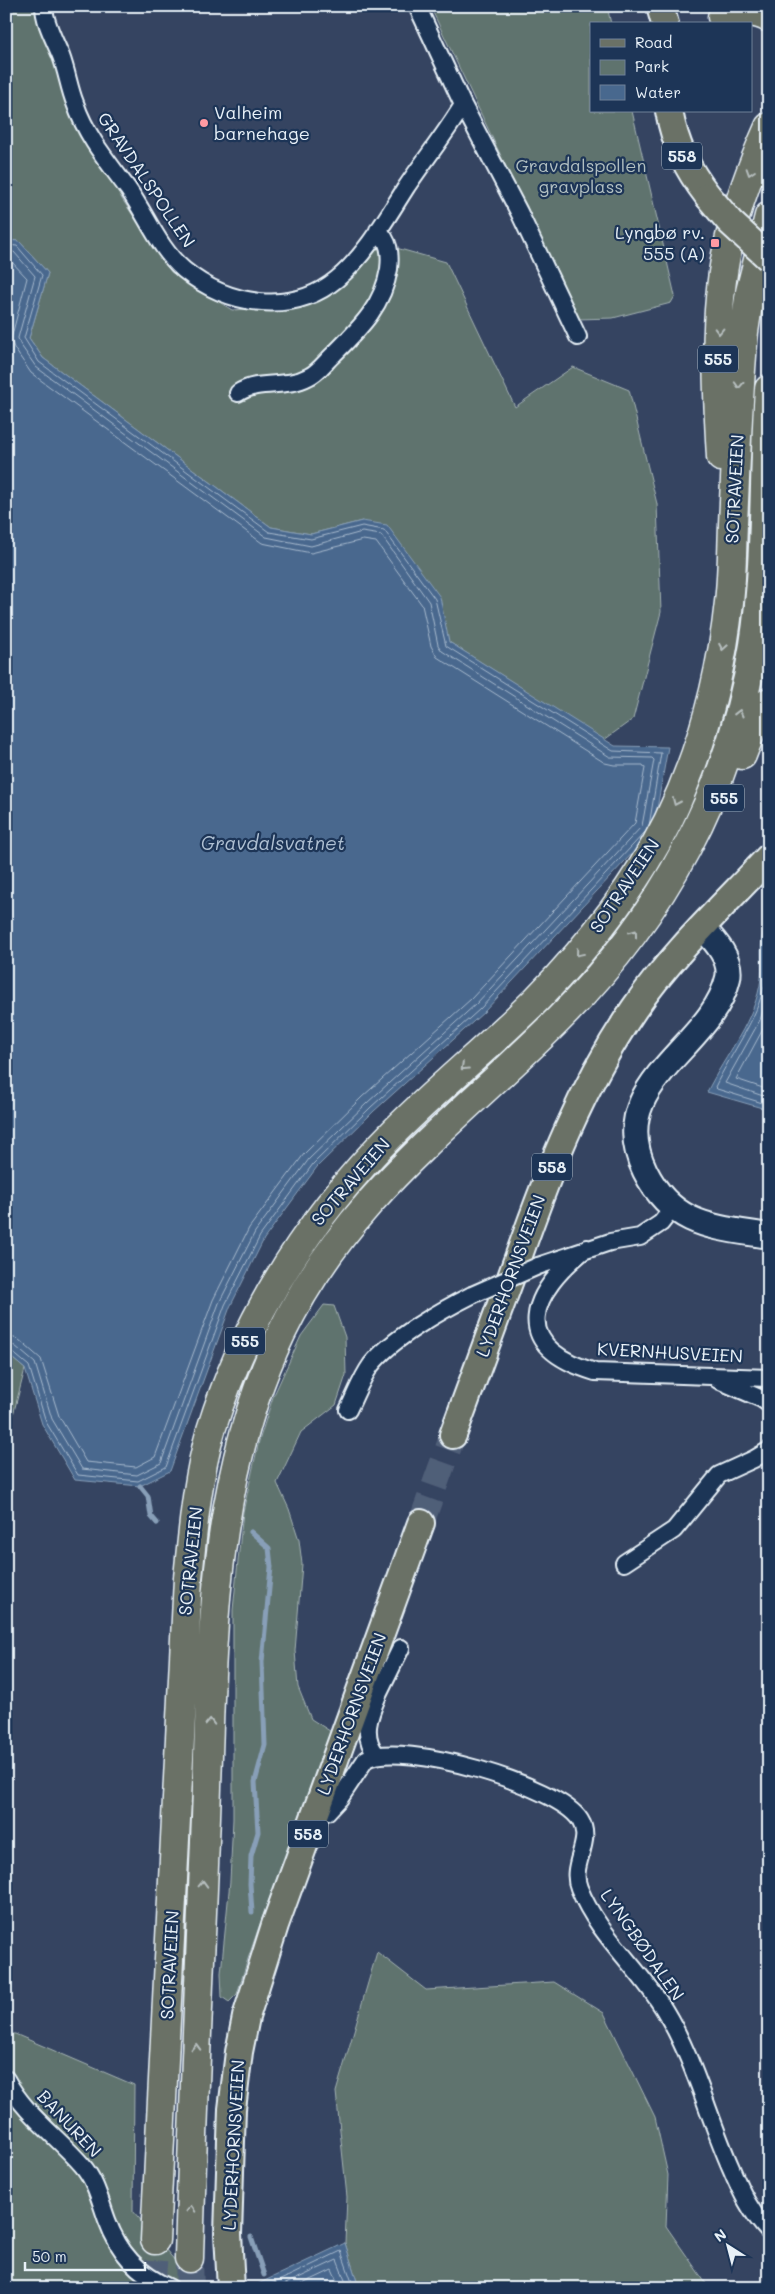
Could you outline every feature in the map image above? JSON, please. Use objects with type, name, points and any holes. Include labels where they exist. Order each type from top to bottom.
[{"type":"highway","points":[[721,16],[746,12],[758,13],[769,18]]},
{"type":"highway","name":"555","points":[[730,598],[718,406],[719,323],[728,245],[752,166],[769,127]]},
{"type":"highway","name":"SOTRAVEIEN","points":[[155,2240],[188,1578],[193,1524],[207,1449],[231,1374],[255,1320],[284,1266],[320,1215],[356,1172],[398,1128],[537,999],[577,956],[639,873],[667,822],[690,770],[715,688],[730,598],[744,332],[750,292],[769,216]]},
{"type":"highway","name":"SOTRAVEIEN","points":[[189,2258],[196,2043],[218,1579],[232,1478],[240,1443],[258,1387],[281,1335],[304,1292],[340,1236],[376,1193],[416,1151],[556,1022],[602,974],[633,936],[666,887],[692,839],[716,786],[734,732],[754,649],[758,610],[769,389]]},
{"type":"highway","name":"555","points":[[666,887],[703,845],[751,732],[769,702]]},
{"type":"main road","name":"558","points":[[668,112],[679,152],[690,172],[730,222],[769,258]]},
{"type":"main road","name":"LYDERHORNSVEIEN","points":[[453,1435],[533,1214],[580,1099],[635,1007],[703,928],[769,857]]},
{"type":"main road","name":"LYDERHORNSVEIEN","points":[[231,2288],[228,2234],[232,2108],[239,2052],[258,1974],[317,1809],[369,1691],[422,1523]]},
{"type":"street","name":"GRAVDALSPOLLEN","points":[[44,6],[69,81],[74,103],[90,136],[133,196],[167,252],[183,269],[201,283],[221,293],[247,301],[272,303],[296,300],[319,291],[337,279],[378,230],[463,105]]},
{"type":"street","points":[[417,6],[463,105],[515,203],[578,337]]},
{"type":"street","points":[[238,393],[247,386],[273,386],[310,377],[345,343],[381,300],[386,287],[390,261],[389,247],[384,236],[378,230]]},
{"type":"street","points":[[703,928],[718,945],[724,957],[728,976],[710,1016],[656,1077],[646,1093],[638,1119],[636,1134],[643,1167],[655,1190],[672,1208],[683,1216],[709,1226],[769,1236]]},
{"type":"street","points":[[348,1410],[359,1383],[372,1363],[420,1325],[472,1295],[538,1266],[587,1248],[640,1237],[661,1223],[672,1208]]},
{"type":"street","name":"KVERNHUSVEIEN","points":[[587,1248],[558,1273],[538,1304],[535,1320],[541,1339],[556,1354],[575,1366],[595,1372],[769,1378]]},
{"type":"street","points":[[711,1377],[762,1399],[769,1404]]},
{"type":"street","points":[[624,1564],[674,1530],[720,1475],[769,1450]]},
{"type":"street","points":[[317,1809],[327,1812],[340,1798],[361,1764],[366,1759],[376,1755],[369,1746],[367,1738],[372,1708],[369,1691],[401,1648]]},
{"type":"street","name":"LYNGBØDALEN","points":[[376,1755],[386,1753],[422,1756],[505,1778],[553,1797],[579,1818],[586,1831],[586,1838],[576,1864],[578,1886],[591,1913],[648,1987],[672,2024],[718,2139],[746,2201],[755,2218],[769,2232]]},
{"type":"street","name":"BANUREN","points":[[6,2079],[24,2106],[82,2165],[93,2179],[107,2220],[127,2258],[152,2280],[170,2288]]},
{"type":"green space","points":[[6,6],[37,6],[39,26],[122,199],[171,272],[232,310],[289,307],[382,244],[446,262],[515,407],[573,367],[629,390],[657,504],[661,612],[633,719],[604,740],[449,642],[362,521],[311,534],[271,527],[43,358],[29,338],[48,273],[19,241],[6,240]]},
{"type":"green space","name":"Gravdalspollen gravplass","points":[[430,6],[607,6],[611,22],[590,22],[590,112],[632,112],[675,296],[671,303],[613,318],[578,319]]},
{"type":"green space","points":[[324,1305],[334,1306],[345,1337],[346,1375],[336,1405],[301,1432],[277,1483],[289,1509],[299,1540],[302,1564],[295,1651],[298,1687],[311,1719],[333,1733],[271,1895],[237,1994],[229,2002],[222,1997],[221,1973],[230,1881],[233,1819],[233,1610],[243,1512],[259,1441],[273,1397],[301,1336]]},
{"type":"green space","points":[[6,1353],[25,1369],[6,1442]]},
{"type":"green space","points":[[377,1952],[426,1990],[554,1982],[604,2013],[655,2117],[668,2175],[666,2226],[709,2288],[359,2288],[345,2243],[347,2197],[336,2092]]},
{"type":"green space","points":[[6,2034],[15,2034],[134,2085],[133,2211],[198,2288],[6,2288]]},
{"type":"water","name":"Gravdalsvatnet","points":[[6,240],[19,241],[48,273],[29,338],[43,358],[271,527],[311,534],[362,521],[387,525],[440,597],[449,642],[615,746],[668,747],[653,831],[484,1012],[374,1111],[317,1167],[264,1239],[230,1307],[170,1471],[140,1486],[75,1480],[42,1424],[25,1369],[6,1353]]},
{"type":"water","points":[[769,919],[769,1110],[707,1092],[739,1037],[753,1008],[761,978],[763,933]]},
{"type":"water","points":[[345,2243],[359,2288],[260,2288],[258,2284]]},
{"type":"waterway","points":[[140,1486],[148,1496],[151,1516],[157,1523]]},
{"type":"waterway","points":[[251,1532],[269,1548],[271,1567],[262,1662],[265,1745],[255,1782],[258,1832],[251,1856],[252,1912]]},
{"type":"waterway","points":[[251,2237],[264,2275]]},
{"type":"tunnel","points":[[421,1523],[453,1435]]},
{"type":"tunnel","points":[[151,2288],[155,2240]]},
{"type":"tunnel","points":[[189,2258],[190,2288]]},
{"type":"place","name":"Valheim barnehage","points":[[204,123]]},
{"type":"place","name":"Lyngbø rv. 555 (A)","points":[[715,243]]}]
